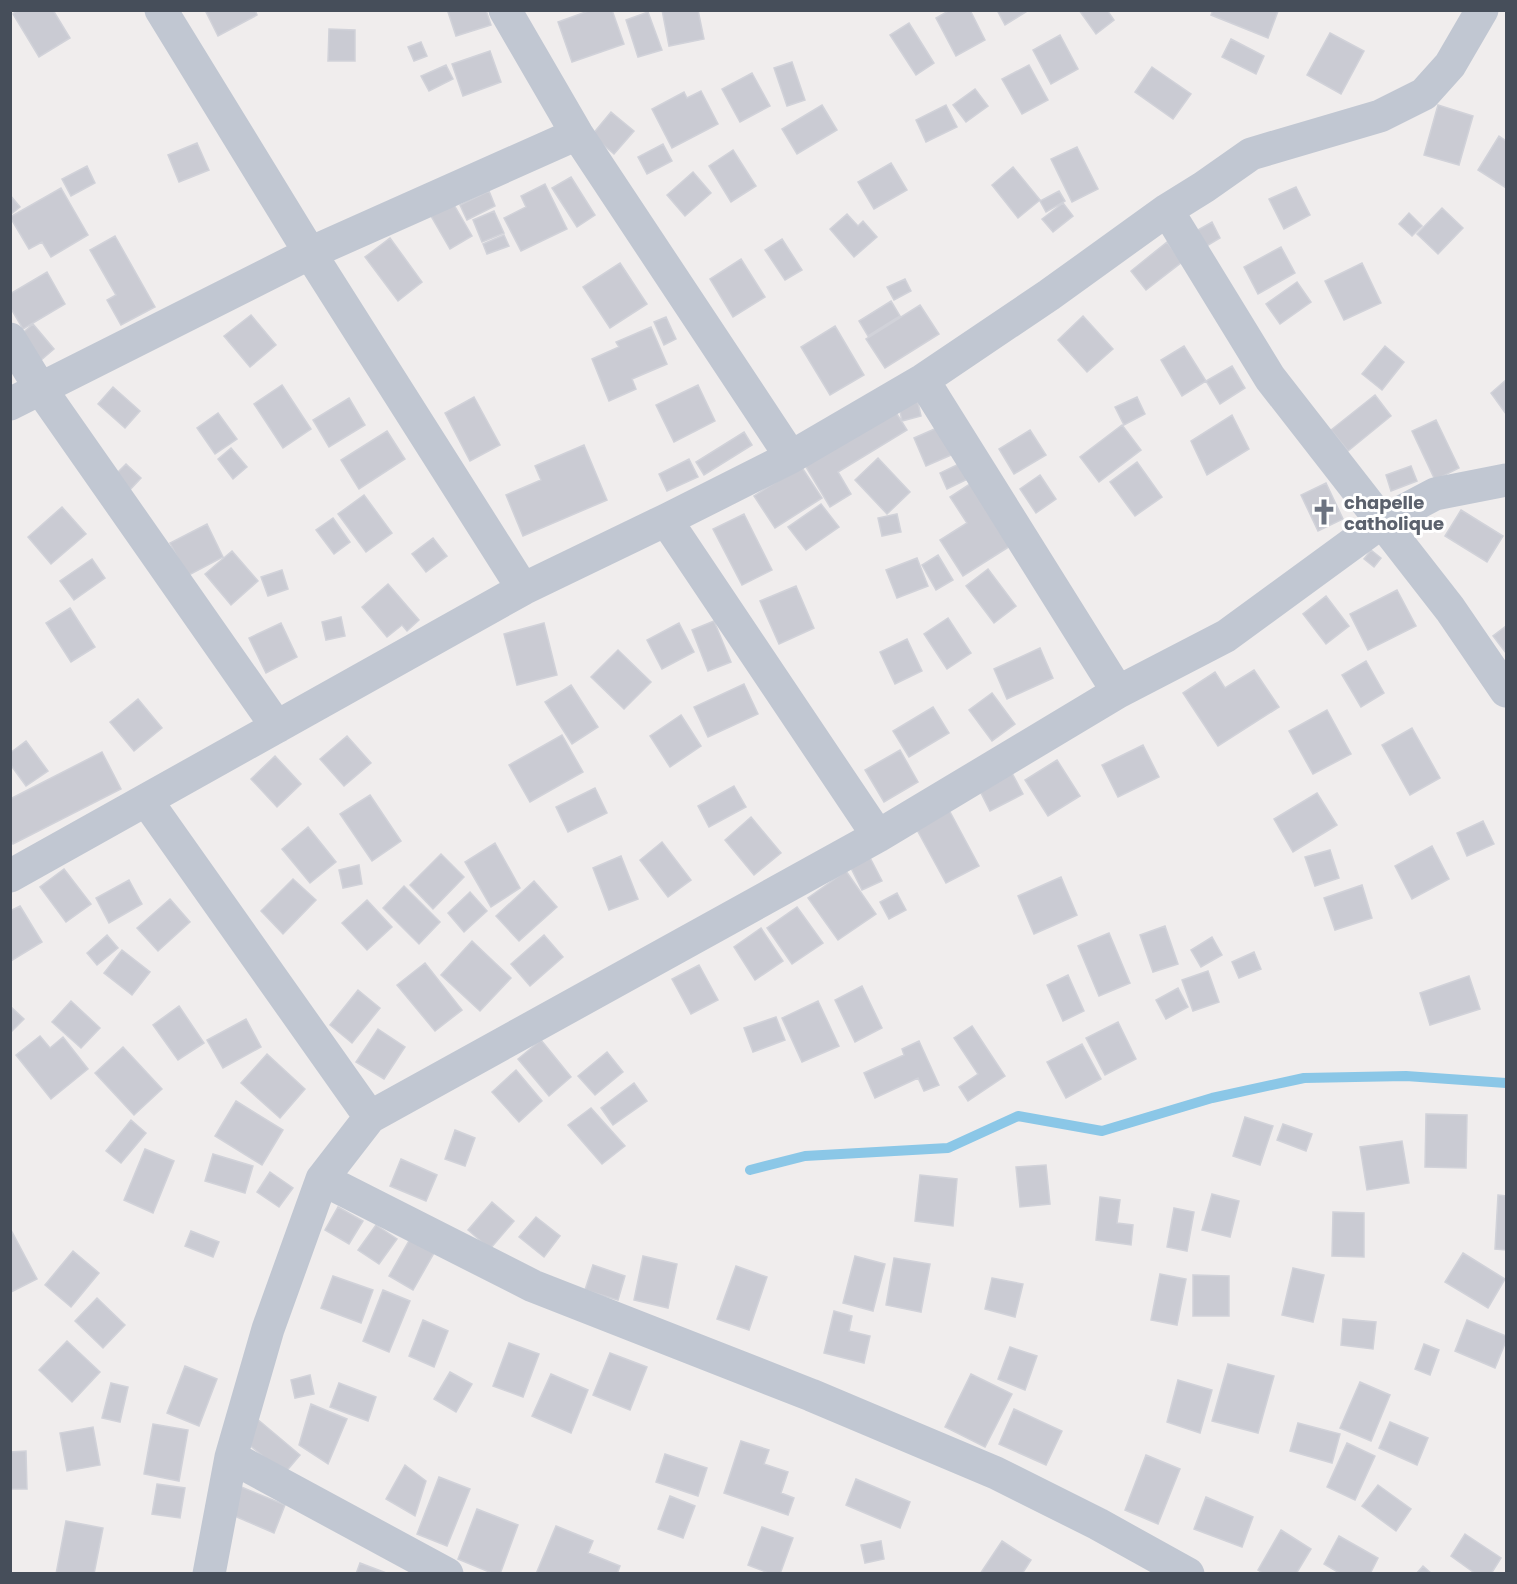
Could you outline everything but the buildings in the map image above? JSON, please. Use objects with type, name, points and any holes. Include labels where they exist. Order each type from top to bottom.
[{"type":"street","points":[[161,10],[310,253],[523,590]]},
{"type":"street","points":[[505,10],[577,134],[791,457]]},
{"type":"street","points":[[12,873],[523,590],[791,457],[923,380],[1251,154],[1380,116],[1424,94],[1450,65],[1482,10]]},
{"type":"street","points":[[10,404],[310,253],[577,134]]},
{"type":"street","points":[[1167,210],[1270,378],[1450,609],[1506,691]]},
{"type":"street","points":[[10,339],[40,388],[277,727]]},
{"type":"street","points":[[923,380],[1118,692]]},
{"type":"street","points":[[209,1574],[231,1457],[268,1329],[322,1179],[370,1117],[878,836],[1118,692],[1226,636],[1382,522],[1435,494],[1506,480]]},
{"type":"street","points":[[666,520],[878,836]]},
{"type":"street","points":[[146,800],[370,1117]]},
{"type":"street","points":[[322,1179],[533,1286],[811,1395],[996,1473],[1098,1524],[1188,1574]]},
{"type":"street","points":[[231,1457],[447,1574]]},
{"type":"waterway","points":[[750,1170],[805,1156],[948,1148],[1018,1116],[1102,1131],[1212,1098],[1304,1078],[1406,1076],[1506,1083]]},
{"type":"place","name":"chapelle catholique","points":[[1324,512]]}]
